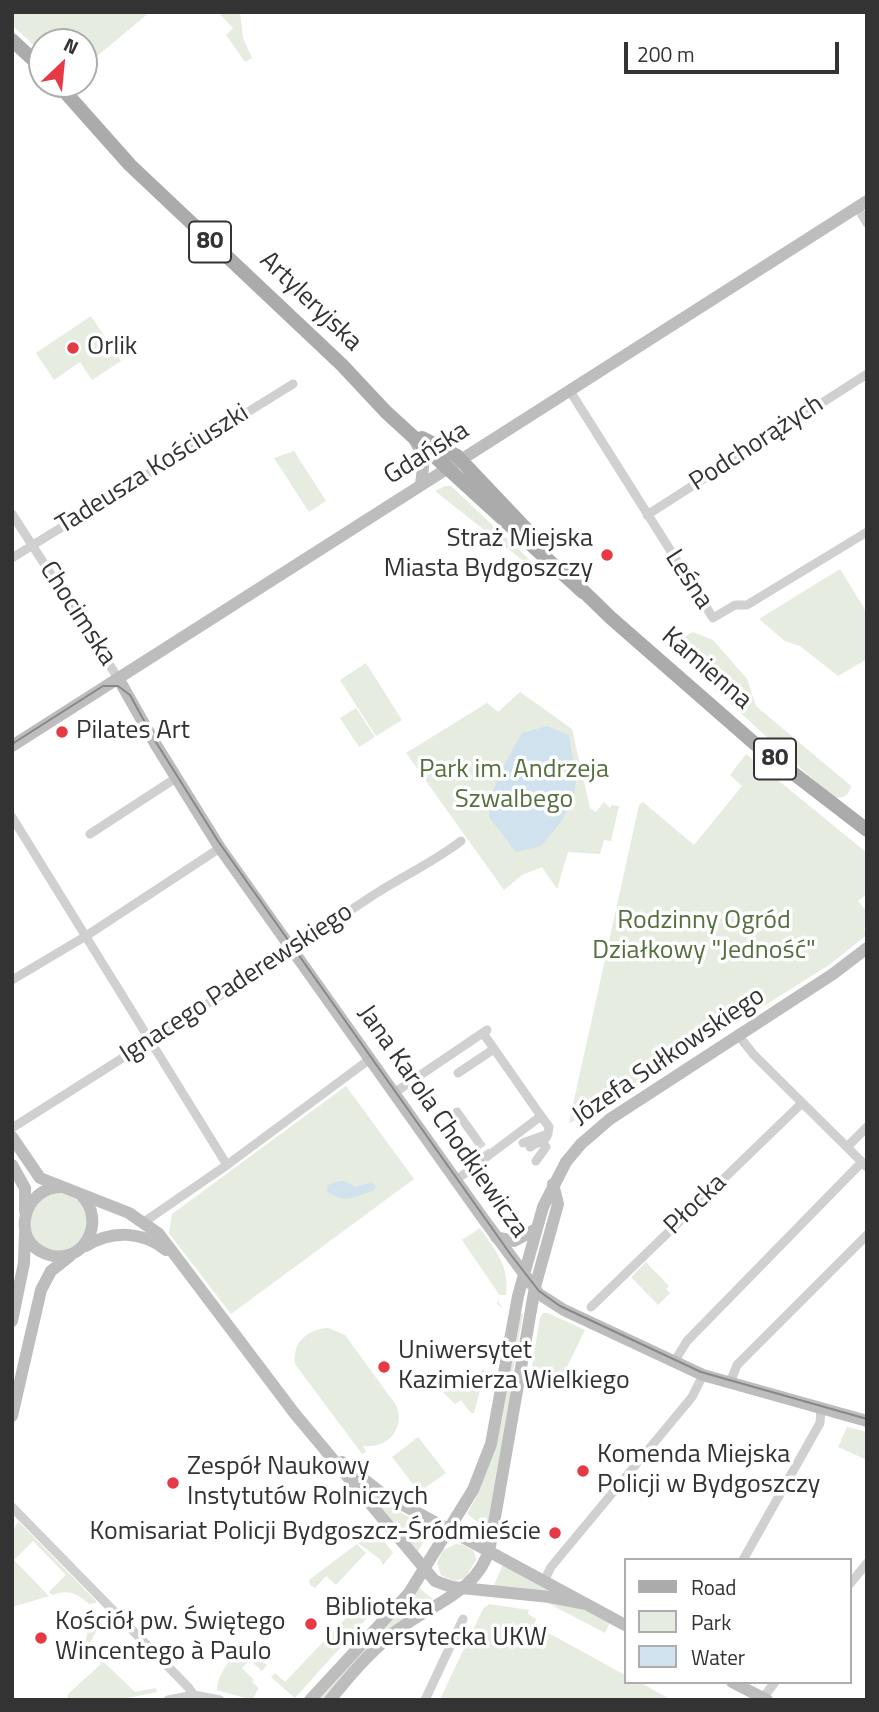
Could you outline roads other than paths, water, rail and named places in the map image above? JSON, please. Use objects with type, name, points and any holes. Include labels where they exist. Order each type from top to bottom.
[{"type":"main road","points":[[12,40],[28,55]]},
{"type":"main road","name":"Artyleryjska","points":[[70,98],[130,165],[342,365],[411,435],[430,440],[454,463]]},
{"type":"main road","name":"Kamienna","points":[[454,463],[475,475],[583,592]]},
{"type":"main road","name":"Kamienna","points":[[454,463],[638,643],[754,743],[867,831]]},
{"type":"street","points":[[862,204],[867,223]]},
{"type":"street","name":"Gdańska","points":[[12,746],[862,204]]},
{"type":"street","name":"Podchorążych","points":[[647,515],[867,374]]},
{"type":"street","name":"Tadeusza Kościuszki","points":[[12,558],[293,384]]},
{"type":"street","name":"Leśna","points":[[569,391],[713,618],[735,605],[747,605],[867,532]]},
{"type":"street","points":[[411,435],[424,458],[421,485]]},
{"type":"street","points":[[475,475],[477,459],[485,444]]},
{"type":"street","name":"Chocimska","points":[[12,514],[118,678]]},
{"type":"street","name":"Jana Karola Chodkiewicza","points":[[118,678],[220,848],[535,1289],[559,1308],[703,1375],[867,1421]]},
{"type":"street","points":[[90,834],[106,817],[176,778]]},
{"type":"street","points":[[12,817],[227,1165]]},
{"type":"street","name":"Ignacego Paderewskiego","points":[[12,1128],[461,841]]},
{"type":"street","points":[[12,980],[86,936],[220,848]]},
{"type":"street","name":"Józefa Sułkowskiego","points":[[310,1700],[409,1593],[473,1490],[491,1444],[523,1275],[536,1229],[553,1184],[566,1162],[596,1129],[833,974],[867,948]]},
{"type":"street","points":[[394,1093],[485,1032],[549,1127],[545,1138],[546,1147],[536,1161]]},
{"type":"street","points":[[674,1362],[687,1341],[864,1165],[751,1052],[738,1035]]},
{"type":"street","points":[[458,1073],[494,1049]]},
{"type":"street","points":[[144,1222],[227,1165],[370,1059]]},
{"type":"street","name":"Płocka","points":[[590,1307],[802,1103]]},
{"type":"street","points":[[457,1112],[477,1140]]},
{"type":"street","points":[[456,1181],[541,1116]]},
{"type":"street","points":[[847,1147],[867,1126]]},
{"type":"street","points":[[12,1137],[43,1180],[129,1213],[159,1234],[322,1446],[423,1569],[443,1585],[550,1597],[586,1604]]},
{"type":"street","points":[[527,1145],[545,1138]]},
{"type":"street","points":[[12,1165],[25,1188],[24,1263],[12,1321]]},
{"type":"street","points":[[330,1700],[390,1636],[422,1612],[462,1589],[479,1573],[489,1552],[535,1289],[558,1204],[553,1184]]},
{"type":"street","points":[[61,1187],[47,1189],[35,1196],[25,1222],[31,1242],[39,1251],[56,1256],[76,1252],[90,1237],[93,1224],[91,1209],[79,1194]]},
{"type":"street","points":[[496,1237],[514,1241],[536,1229]]},
{"type":"street","points":[[12,1416],[41,1290],[51,1271],[100,1238],[127,1234],[144,1237],[158,1244],[177,1259]]},
{"type":"street","points":[[730,1383],[737,1365],[867,1235]]},
{"type":"street","points":[[544,1581],[551,1567],[695,1394],[703,1375]]},
{"type":"street","points":[[744,1558],[820,1423],[821,1408]]},
{"type":"street","points":[[322,1446],[380,1492],[624,1624]]},
{"type":"street","points":[[14,1512],[194,1698]]},
{"type":"street","points":[[851,1583],[867,1563]]},
{"type":"street","points":[[425,1700],[463,1619]]},
{"type":"street","points":[[736,1684],[765,1699]]},
{"type":"street","points":[[167,1700],[220,1700]]},
{"type":"water","points":[[547,726],[569,735],[576,779],[574,796],[561,822],[541,846],[516,852],[489,817],[492,795],[500,773],[522,733]]},
{"type":"water","points":[[340,1181],[356,1187],[372,1182],[376,1186],[373,1191],[346,1199],[327,1191],[328,1185]]},
{"type":"tunnel","points":[[477,1140],[487,1154]]},
{"type":"tram line","points":[[12,744],[103,686],[118,686],[130,695],[154,739],[218,841],[539,1291],[560,1306],[701,1372],[867,1419]]},
{"type":"place","name":"Orlik","points":[[73,348]]},
{"type":"place","name":"Straż Miejska Miasta Bydgoszczy","points":[[607,555]]},
{"type":"place","name":"Pilates Art","points":[[62,732]]},
{"type":"place","name":"Uniwersytet Kazimierza Wielkiego","points":[[384,1367]]},
{"type":"place","name":"Komenda Miejska Policji w Bydgoszczy","points":[[583,1471]]},
{"type":"place","name":"Zespół Naukowy Instytutów Rolniczych","points":[[173,1483]]},
{"type":"place","name":"Komisariat Policji Bydgoszcz-Śródmieście","points":[[555,1533]]},
{"type":"place","name":"Biblioteka Uniwersytecka UKW","points":[[311,1624]]},
{"type":"place","name":"Kościół pw. Świętego Wincentego à Paulo","points":[[41,1638]]},
{"type":"park label","name":"Park im. Andrzeja Szwalbego","points":[[514,786]]},
{"type":"park label","name":"Rodzinny Ogród Działkowy \"Jedność\"","points":[[704,937]]}]
